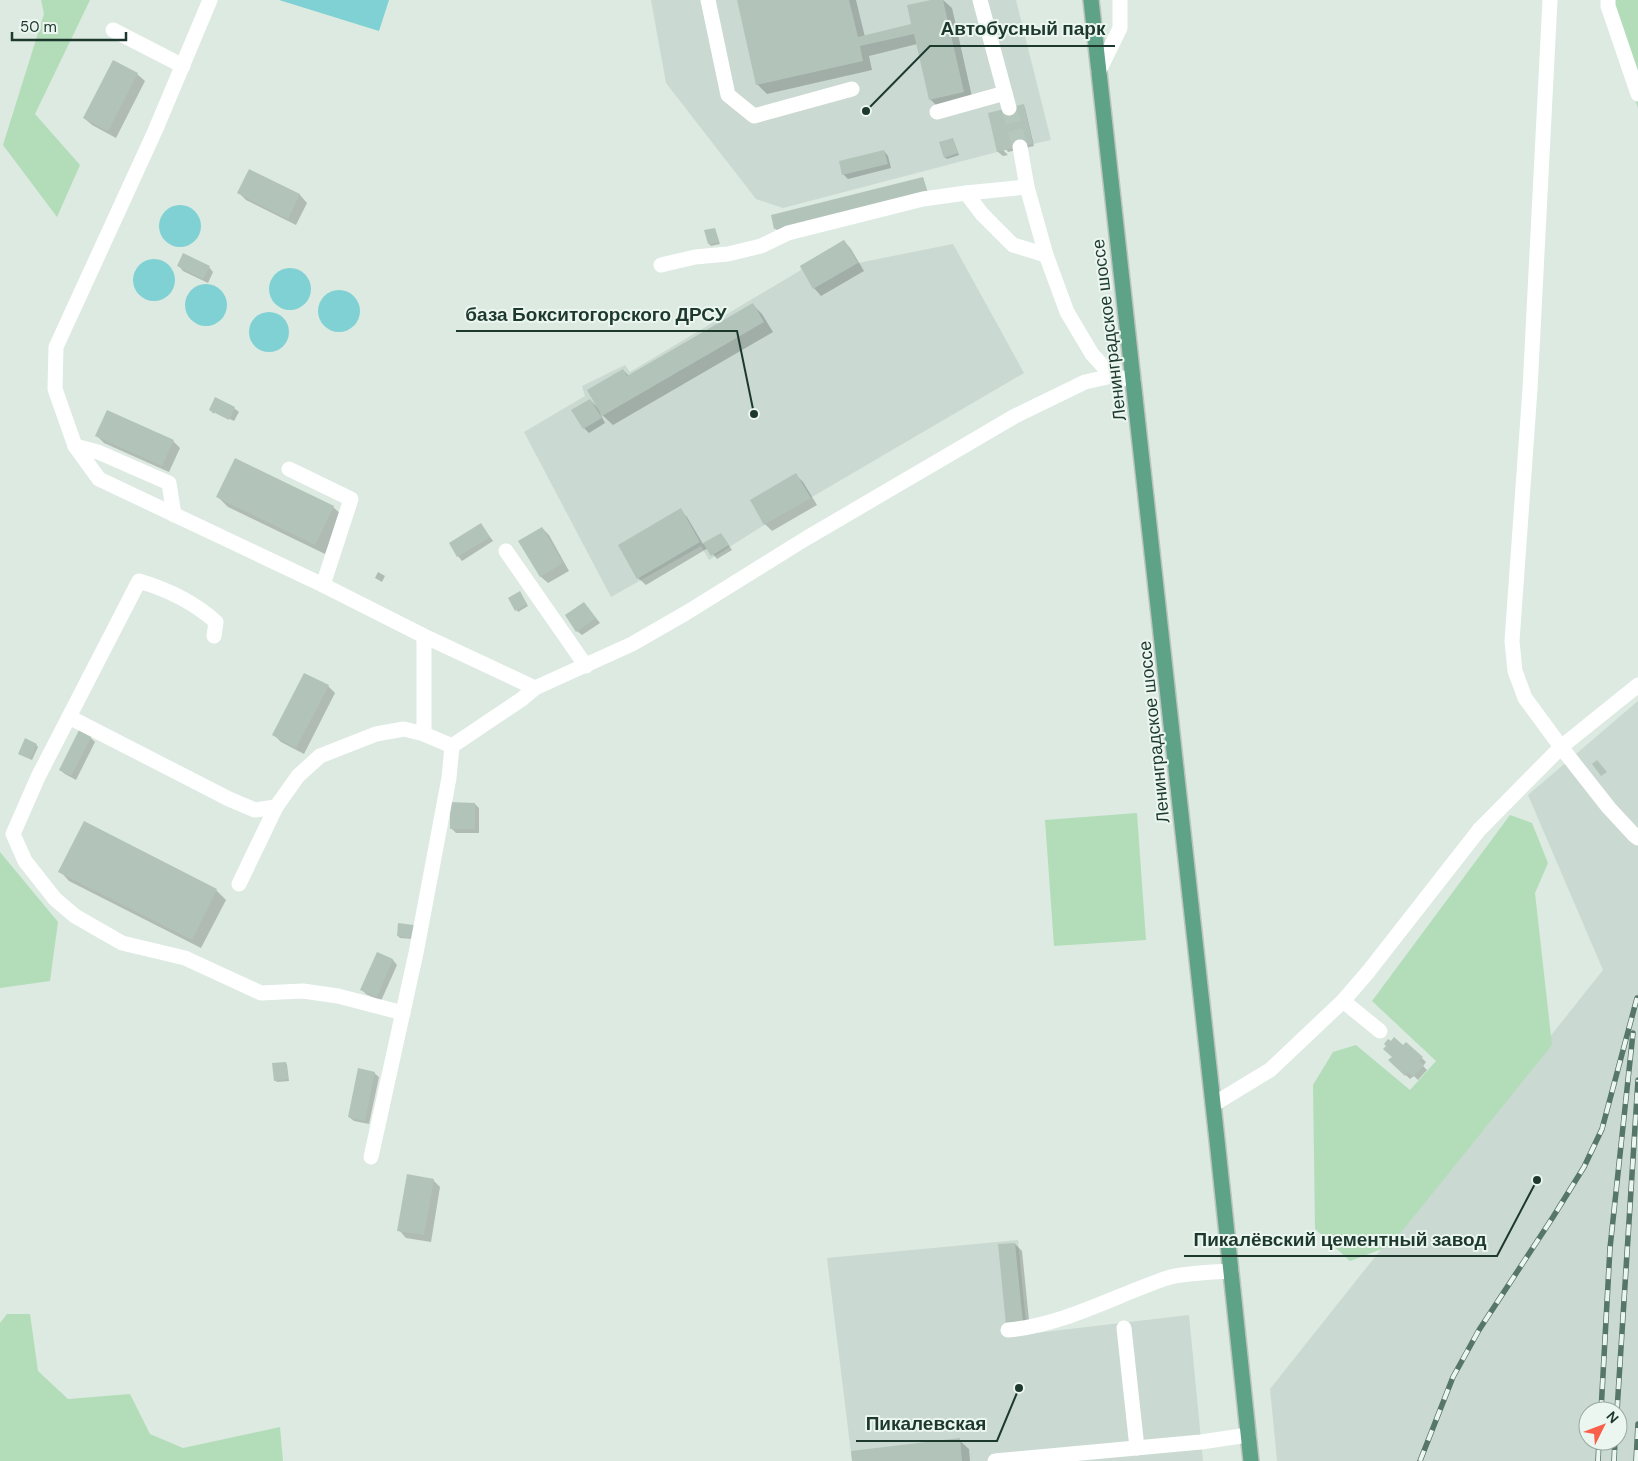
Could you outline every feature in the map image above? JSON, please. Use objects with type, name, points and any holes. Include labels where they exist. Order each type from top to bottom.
[{"type":"main road","name":"Ленинградское шоссе","points":[[1092,0],[1214,1104],[1251,1461]]},
{"type":"street","points":[[210,0],[156,131],[56,347],[55,389],[75,446],[99,479],[535,688]]},
{"type":"street","points":[[708,0],[728,95],[754,116],[852,89]]},
{"type":"street","points":[[980,0],[1009,108]]},
{"type":"street","points":[[1099,71],[1120,28],[1120,0]]},
{"type":"street","points":[[1550,0],[1530,389],[1512,642],[1515,671],[1525,698],[1561,747],[1609,808],[1638,838]]},
{"type":"street","points":[[1608,0],[1608,6],[1638,94]]},
{"type":"street","points":[[113,30],[183,66]]},
{"type":"street","points":[[937,112],[1005,93]]},
{"type":"street","points":[[1020,147],[1027,187],[1046,256],[1067,312],[1092,354],[1112,376]]},
{"type":"street","points":[[661,265],[695,257],[728,254],[761,246],[788,233],[923,199],[1027,187]]},
{"type":"street","points":[[966,193],[982,214],[1013,245],[1046,256]]},
{"type":"street","points":[[452,746],[522,699],[535,688],[632,644],[678,618],[805,539],[1015,416],[1085,382],[1112,376],[1134,380]]},
{"type":"street","points":[[75,446],[98,452],[170,483],[174,515]]},
{"type":"street","points":[[289,469],[350,499],[323,585]]},
{"type":"street","points":[[506,551],[586,666]]},
{"type":"street","points":[[214,636],[216,622],[203,610],[154,585],[139,581],[38,777],[13,834],[25,861],[55,899],[75,916],[122,943],[185,958],[261,993],[303,992],[338,996],[403,1013]]},
{"type":"street","points":[[424,636],[424,734]]},
{"type":"street","points":[[1214,1104],[1270,1070],[1343,1001],[1368,972],[1479,830],[1561,747],[1638,685]]},
{"type":"street","points":[[69,717],[229,799],[255,810],[276,807]]},
{"type":"street","points":[[239,884],[276,807],[298,776],[320,756],[376,734],[404,729],[424,734],[452,746]]},
{"type":"street","points":[[371,1157],[403,1013],[449,778],[452,746]]},
{"type":"street","points":[[1343,1001],[1380,1031]]},
{"type":"street","points":[[1008,1330],[1026,1328],[1098,1306],[1169,1277],[1231,1270]]},
{"type":"street","points":[[1124,1328],[1137,1448]]},
{"type":"street","points":[[995,1461],[1137,1448],[1248,1435]]},
{"type":"shaded area","points":[[651,0],[1016,0],[1051,140],[997,152],[783,208],[756,199],[666,83]]},
{"type":"shaded area","points":[[844,240],[858,263],[953,244],[1024,373],[764,525],[709,560],[701,546],[611,597],[524,432],[585,396],[582,386],[625,365],[630,372],[801,270],[800,266]]},
{"type":"shaded area","points":[[1638,701],[1638,1461],[1277,1461],[1270,1389],[1603,970],[1528,795]]},
{"type":"shaded area","points":[[1018,1240],[1027,1334],[1189,1315],[1203,1461],[852,1461],[827,1258]]},
{"type":"green space","points":[[41,0],[90,0],[35,114],[80,165],[57,217],[3,145],[44,14]]},
{"type":"green space","points":[[1601,0],[1638,0],[1638,108]]},
{"type":"green space","points":[[1137,813],[1146,940],[1054,946],[1045,820]]},
{"type":"green space","points":[[1510,815],[1532,823],[1548,863],[1535,893],[1552,1045],[1390,1246],[1350,1261],[1315,1229],[1313,1085],[1333,1052],[1356,1045],[1410,1090],[1436,1061],[1372,1001]]},
{"type":"green space","points":[[0,852],[58,922],[50,981],[0,988]]},
{"type":"green space","points":[[7,1314],[30,1314],[38,1371],[68,1399],[130,1394],[150,1434],[183,1448],[280,1427],[283,1461],[0,1461],[0,1323]]},
{"type":"water","points":[[279,0],[389,0],[379,31]]},
{"type":"water","points":[[184,205],[192,208],[198,214],[201,226],[198,238],[192,244],[176,247],[168,244],[162,238],[159,222],[162,214],[168,208]]},
{"type":"water","points":[[158,259],[166,262],[172,268],[175,280],[172,292],[166,298],[150,301],[142,298],[136,292],[133,276],[136,268],[142,262]]},
{"type":"water","points":[[294,268],[302,271],[308,277],[311,289],[308,301],[302,307],[286,310],[278,307],[272,301],[269,285],[272,277],[278,271]]},
{"type":"water","points":[[206,284],[221,290],[227,305],[221,320],[206,326],[191,320],[185,305],[191,290]]},
{"type":"water","points":[[343,290],[351,293],[357,299],[360,311],[357,323],[351,329],[335,332],[327,329],[321,323],[318,307],[321,299],[327,293]]},
{"type":"water","points":[[273,312],[280,315],[286,321],[289,332],[288,340],[280,349],[273,352],[265,352],[258,349],[250,340],[249,328],[252,321],[261,313]]},
{"type":"building","points":[[737,0],[849,0],[858,37],[911,24],[907,5],[931,0],[943,0],[964,92],[929,100],[914,34],[860,46],[863,61],[756,85]]},
{"type":"building","points":[[113,60],[138,73],[108,131],[83,118]]},
{"type":"building","points":[[1024,104],[1033,144],[997,152],[988,113]]},
{"type":"building","points":[[953,138],[958,153],[944,158],[939,142]]},
{"type":"building","points":[[884,150],[888,164],[842,175],[839,161]]},
{"type":"building","points":[[249,169],[300,194],[288,219],[237,193]]},
{"type":"building","points":[[923,177],[927,191],[774,229],[771,215]]},
{"type":"building","points":[[715,228],[719,242],[708,244],[704,230]]},
{"type":"building","points":[[844,240],[858,263],[813,289],[800,266]]},
{"type":"building","points":[[183,253],[210,266],[203,279],[177,266]]},
{"type":"building","points":[[753,303],[764,322],[602,416],[587,390],[623,369],[627,376]]},
{"type":"building","points":[[215,397],[235,407],[229,420],[209,410]]},
{"type":"building","points":[[590,399],[602,418],[583,429],[571,410]]},
{"type":"building","points":[[107,410],[174,440],[162,466],[95,436]]},
{"type":"building","points":[[235,458],[334,506],[315,545],[216,497]]},
{"type":"building","points":[[796,473],[811,498],[764,525],[750,500]]},
{"type":"building","points":[[681,508],[700,542],[637,579],[618,545]]},
{"type":"building","points":[[481,523],[490,537],[457,557],[449,543]]},
{"type":"building","points":[[542,527],[563,563],[540,577],[518,541]]},
{"type":"building","points":[[721,533],[729,545],[711,556],[703,543]]},
{"type":"building","points":[[520,591],[527,604],[515,611],[508,598]]},
{"type":"building","points":[[584,602],[596,618],[576,632],[565,615]]},
{"type":"building","points":[[304,673],[329,685],[296,748],[272,735]]},
{"type":"building","points":[[79,730],[92,736],[71,776],[59,770]]},
{"type":"building","points":[[25,738],[37,744],[30,759],[18,754]]},
{"type":"building","points":[[1597,760],[1607,772],[1601,776],[1592,764]]},
{"type":"building","points":[[450,802],[475,803],[475,829],[450,829]]},
{"type":"building","points":[[84,821],[217,889],[192,940],[58,872]]},
{"type":"building","points":[[398,923],[414,925],[412,938],[397,936]]},
{"type":"building","points":[[377,952],[393,959],[377,997],[360,990]]},
{"type":"building","points":[[1394,1037],[1403,1045],[1406,1042],[1423,1057],[1419,1061],[1424,1065],[1413,1077],[1408,1072],[1405,1076],[1388,1060],[1392,1057],[1383,1049],[1386,1046],[1384,1044],[1388,1039],[1391,1041]]},
{"type":"building","points":[[286,1062],[288,1079],[274,1081],[272,1063]]},
{"type":"building","points":[[358,1068],[375,1072],[365,1121],[348,1117]]},
{"type":"building","points":[[407,1174],[434,1179],[424,1235],[397,1231]]},
{"type":"building","points":[[1015,1243],[1023,1323],[1006,1325],[998,1244]]},
{"type":"building","points":[[960,1438],[962,1461],[852,1461],[851,1451]]},
{"type":"tunnel","points":[[1009,108],[1020,147]]},
{"type":"railway","points":[[1420,1461],[1453,1377],[1479,1330],[1584,1167],[1602,1129],[1637,998]]},
{"type":"railway","points":[[1602,1401],[1610,1248],[1633,1033]]},
{"type":"railway","points":[[1618,1401],[1638,1080]]},
{"type":"railway","points":[[1636,1461],[1638,1424]]},
{"type":"railway","points":[[1598,1451],[1598,1461]]},
{"type":"railway","points":[[1614,1451],[1614,1461]]},
{"type":"place","name":"Автобусный парк","points":[[866,111]]},
{"type":"place","name":"база Бокситогорского ДРСУ","points":[[754,414]]},
{"type":"place","name":"Пикалёвский цементный завод","points":[[1537,1180]]},
{"type":"place","name":"Пикалевская","points":[[1019,1388]]}]
